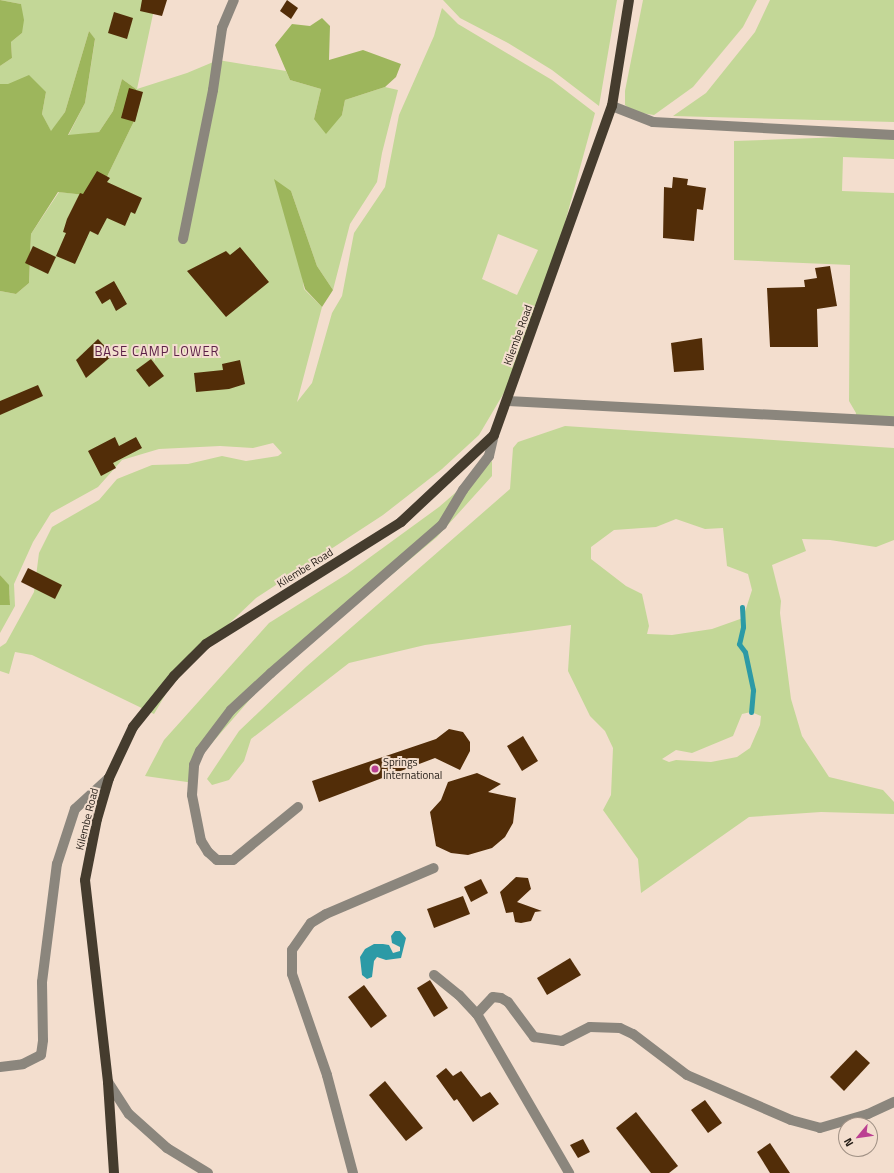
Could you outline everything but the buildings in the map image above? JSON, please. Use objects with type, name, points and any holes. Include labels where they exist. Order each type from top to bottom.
[{"type":"main road","name":"Kilembe Road","points":[[114,1173],[108,1082],[85,880],[97,819],[109,778],[133,727],[174,676],[206,644],[401,522],[494,435],[612,106],[629,0]]},
{"type":"street","points":[[182,239],[207,120],[222,28],[234,0]]},
{"type":"street","points":[[612,106],[653,122],[894,135]]},
{"type":"street","points":[[507,402],[894,421]]},
{"type":"street","points":[[298,807],[233,860],[217,860],[208,852],[201,841],[192,796],[194,765],[200,751],[231,710],[270,673],[442,526],[463,490],[489,456],[494,435]]},
{"type":"street","points":[[0,1067],[23,1064],[41,1055],[43,1040],[42,982],[57,864],[75,809],[109,778]]},
{"type":"street","points":[[353,1173],[327,1076],[292,974],[292,950],[311,923],[321,917],[389,885],[434,868]]},
{"type":"street","points":[[434,975],[459,995],[477,1014],[569,1173]]},
{"type":"street","points":[[477,1014],[493,997],[501,998],[508,1002],[534,1037],[562,1042],[590,1027],[620,1028],[633,1034],[687,1075],[791,1120],[820,1128],[868,1114],[894,1102]]},
{"type":"street","points":[[108,1082],[129,1114],[167,1148],[208,1173]]},
{"type":"green space","points":[[0,0],[156,0],[137,89],[187,73],[218,60],[286,71],[290,80],[321,89],[314,119],[342,115],[345,100],[385,87],[398,90],[382,153],[377,182],[350,224],[333,290],[317,266],[291,191],[304,289],[322,307],[297,402],[312,383],[332,313],[342,296],[354,233],[385,187],[399,115],[434,36],[442,8],[458,24],[552,80],[595,113],[543,303],[512,379],[479,435],[442,469],[383,515],[256,598],[215,637],[168,690],[154,714],[32,655],[15,652],[9,674],[0,671],[0,647],[6,643],[34,592],[39,553],[52,527],[99,500],[117,479],[152,465],[188,464],[222,456],[246,461],[278,456],[282,453],[273,443],[253,448],[220,446],[159,449],[122,460],[98,487],[51,513],[33,542],[14,584],[15,606],[0,633],[0,605],[10,604],[9,586],[0,575],[0,291],[16,294],[29,283],[31,234],[59,192],[94,196],[102,187],[136,117],[136,89],[122,79],[113,111],[99,132],[68,136],[85,103],[95,40],[89,31],[65,112],[51,132],[42,114],[46,92],[0,84],[0,66],[12,58],[11,42],[22,33],[21,4]],"holes":[[[498,234],[538,250],[517,295],[482,279]]]},
{"type":"green space","points":[[0,0],[21,4],[24,20],[22,33],[11,42],[12,58],[0,66]]},
{"type":"green space","points":[[443,0],[617,0],[599,106],[552,70],[508,43],[460,18]]},
{"type":"green space","points":[[643,0],[757,0],[743,27],[693,87],[654,115],[635,112],[625,105],[625,91]]},
{"type":"green space","points":[[770,0],[894,0],[894,122],[673,116],[706,93],[755,32]]},
{"type":"green space","points":[[322,18],[330,26],[329,60],[363,50],[401,64],[396,77],[385,87],[345,100],[342,115],[326,134],[314,119],[321,89],[290,80],[275,45],[292,24],[310,26]]},
{"type":"green space","points":[[89,31],[95,39],[85,103],[68,135],[99,132],[113,111],[122,79],[136,89],[136,117],[102,187],[94,196],[58,192],[31,234],[29,283],[16,294],[0,291],[0,84],[8,84],[29,75],[46,92],[42,114],[51,131],[65,112]]},
{"type":"green space","points":[[843,137],[894,139],[894,159],[843,157],[842,191],[894,193],[894,423],[855,420],[856,413],[849,401],[850,265],[734,260],[734,141]]},
{"type":"green space","points":[[274,179],[291,191],[317,266],[333,290],[322,307],[305,289]]},
{"type":"green space","points":[[565,426],[894,448],[894,540],[876,547],[830,540],[802,539],[806,551],[772,565],[781,601],[780,613],[791,699],[802,736],[829,777],[883,790],[894,802],[894,814],[821,812],[749,817],[641,893],[638,859],[603,810],[611,795],[613,748],[605,731],[590,716],[568,671],[571,625],[425,645],[349,663],[251,739],[244,761],[229,780],[212,785],[207,779],[239,731],[306,667],[510,489],[513,448],[518,442]],"holes":[[[676,519],[705,529],[723,528],[727,566],[748,574],[752,590],[743,618],[712,629],[672,635],[647,634],[649,626],[642,594],[626,586],[591,559],[591,547],[614,530],[656,527]],[[751,712],[761,716],[760,725],[750,748],[737,757],[711,762],[676,760],[669,762],[662,759],[676,750],[692,753],[733,736],[742,714]]]},
{"type":"green space","points":[[492,461],[492,476],[437,537],[272,674],[198,759],[194,783],[145,776],[164,740],[269,623],[347,574],[439,507]]},
{"type":"green space","points":[[0,575],[9,585],[10,605],[0,605]]},
{"type":"water","points":[[395,931],[400,931],[406,938],[401,958],[386,960],[377,957],[374,961],[372,977],[367,979],[362,975],[360,957],[365,949],[374,944],[389,945],[393,953],[400,951],[400,947],[392,943],[391,936]]},
{"type":"waterway","points":[[742,607],[743,627],[739,644],[745,652],[753,690],[751,712]]},
{"type":"place","name":"Springs International","points":[[375,769]]},
{"type":"district","name":"BASE CAMP LOWER","points":[[157,351]]}]
